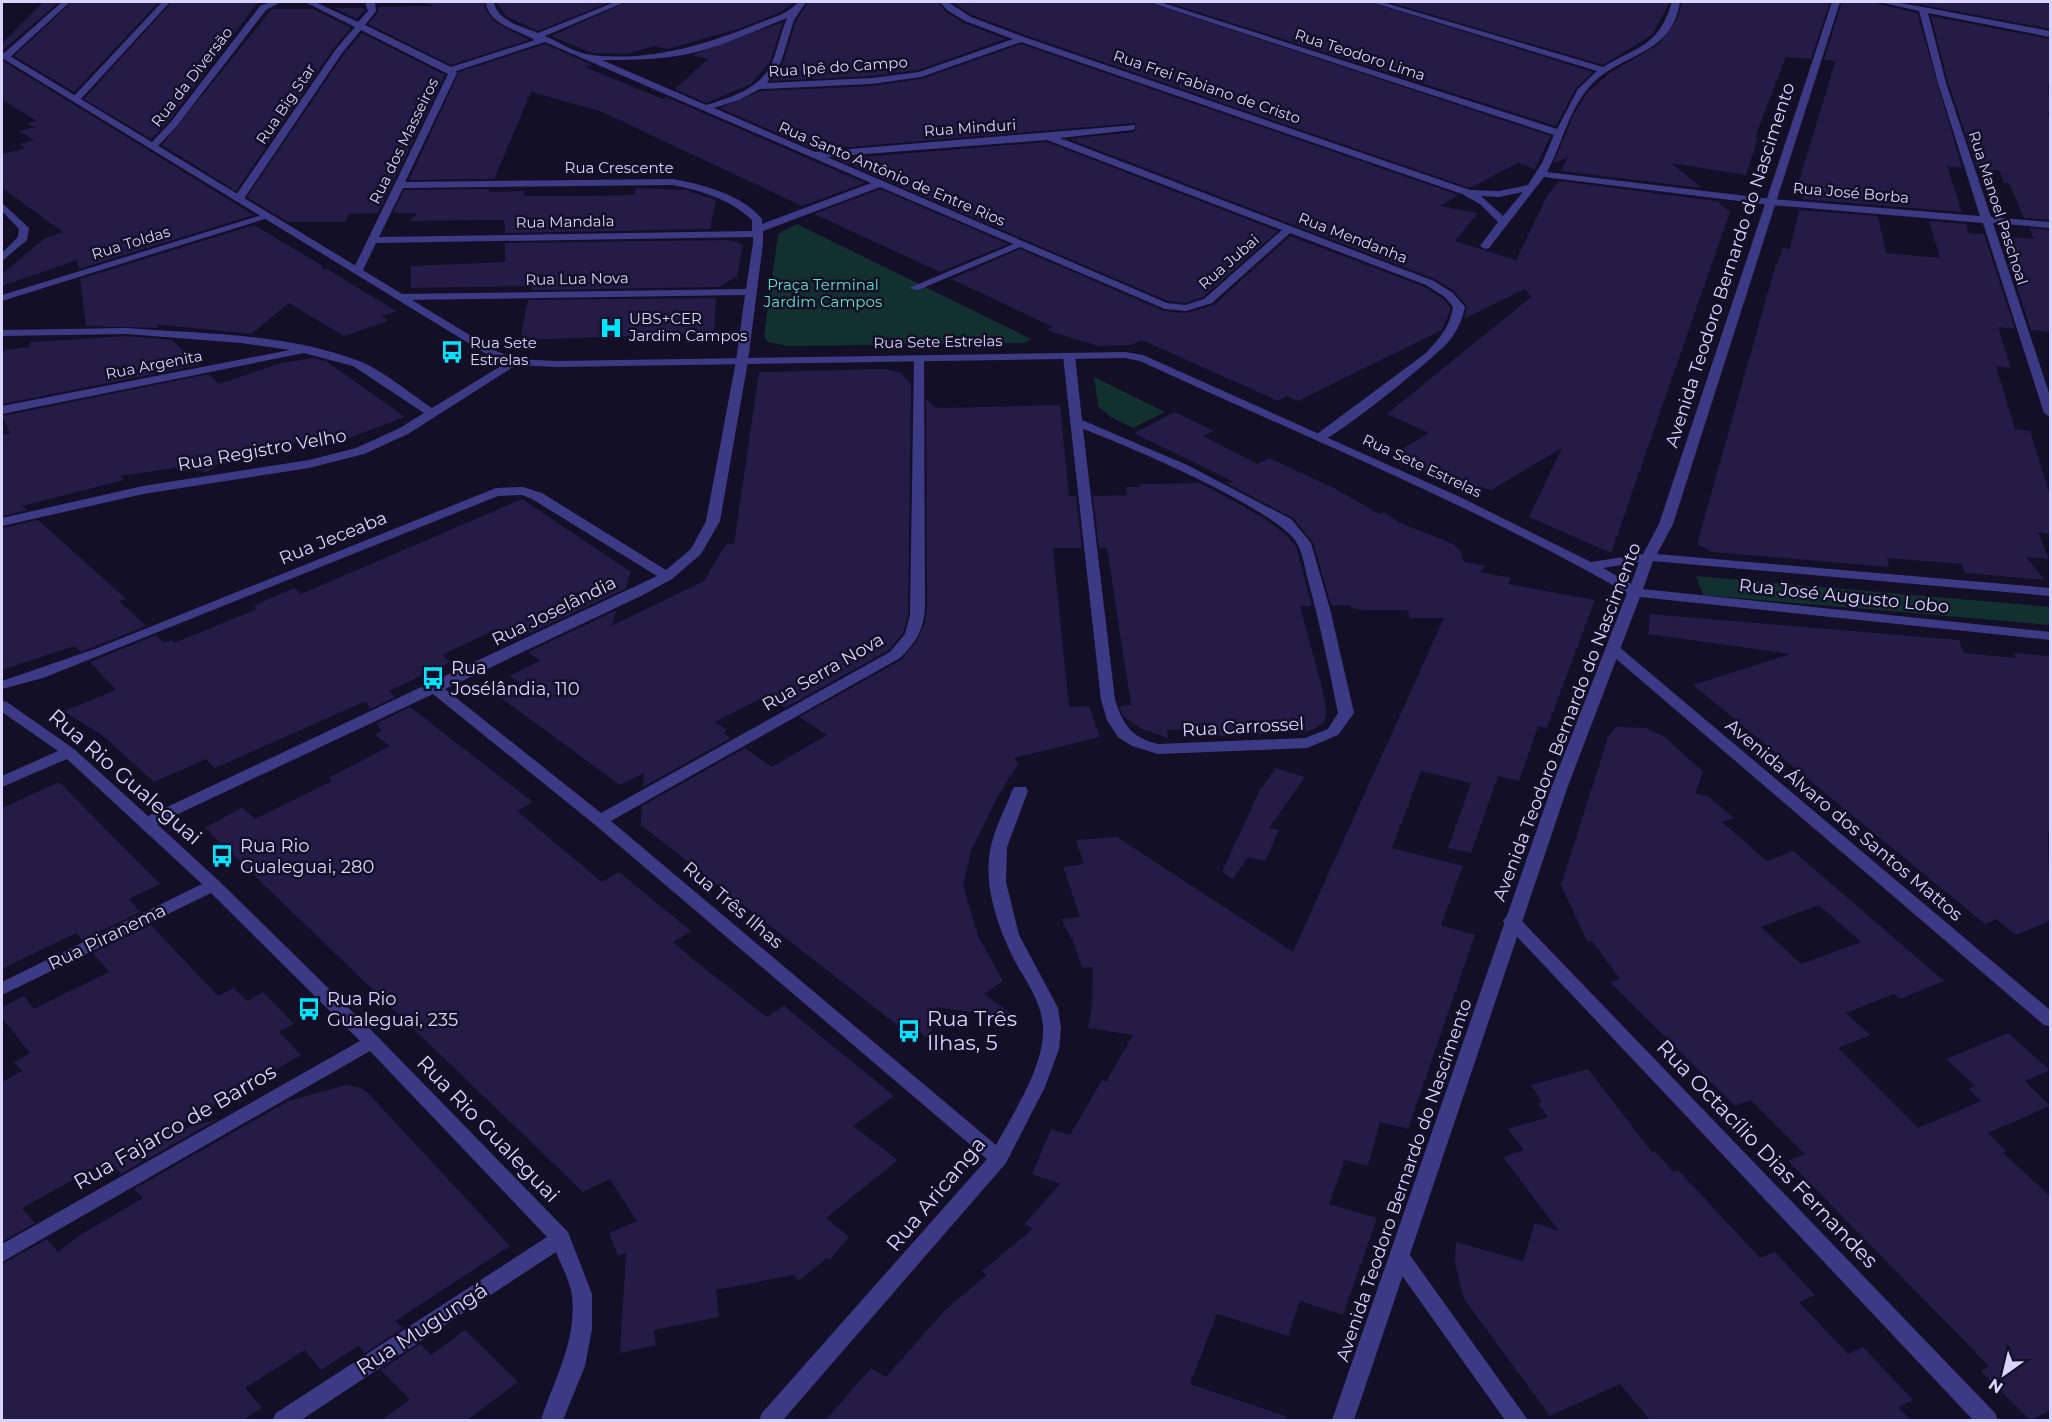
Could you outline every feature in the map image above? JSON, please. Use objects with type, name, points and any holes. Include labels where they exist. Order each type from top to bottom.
[{"type":"street","points":[[3,56],[66,2]]},
{"type":"street","points":[[76,99],[166,2]]},
{"type":"street","name":"Rua da Diversão","points":[[153,146],[173,125],[262,8],[277,2]]},
{"type":"street","name":"Rua dos Masseiros","points":[[309,2],[451,70],[452,78],[358,270]]},
{"type":"street","name":"Rua Big Star","points":[[239,198],[339,51],[372,11],[372,3],[369,2]]},
{"type":"street","name":"Rua Santo Antônio de Entre Rios","points":[[490,2],[491,10],[500,20],[538,39],[589,58],[1147,300],[1165,306],[1186,308]]},
{"type":"street","points":[[451,70],[538,39],[621,2]]},
{"type":"street","points":[[703,109],[759,86],[773,69],[792,13],[802,2]]},
{"type":"street","name":"Rua Frei Fabiano de Cristo","points":[[944,2],[947,7],[961,15],[1021,39],[1466,192],[1484,202],[1502,221]]},
{"type":"street","name":"Rua Teodoro Lima","points":[[1153,2],[1559,133]]},
{"type":"street","points":[[1379,3],[1394,2]]},
{"type":"street","points":[[1485,246],[1502,221],[1542,174],[1559,133],[1589,82],[1605,70],[1648,47],[1660,37],[1669,26],[1676,2]]},
{"type":"street","name":"Avenida Teodoro Bernardo do Nascimento","points":[[1343,1420],[1560,786],[1648,557],[1666,524],[1836,2]]},
{"type":"street","points":[[1883,2],[2050,34]]},
{"type":"street","points":[[1379,3],[1605,70]]},
{"type":"street","name":"Rua Manoel Paschoal","points":[[1923,9],[1942,83],[1985,220],[2050,413]]},
{"type":"street","points":[[589,58],[651,57],[679,53],[716,42],[792,13]]},
{"type":"street","name":"Rua Ipê do Campo","points":[[759,86],[872,81],[921,74],[1021,39]]},
{"type":"street","name":"Rua Sete Estrelas","points":[[3,56],[492,353],[515,362],[557,364],[1125,355],[1155,361],[1321,437],[1589,566],[1635,592]]},
{"type":"street","name":"Rua Minduri","points":[[811,155],[1048,138],[1132,128]]},
{"type":"street","name":"Rua Mendanha","points":[[1048,138],[1430,283],[1449,295],[1459,307],[1458,321],[1430,355],[1321,437]]},
{"type":"street","name":"Rua José Borba","points":[[1542,174],[1771,202],[2050,225]]},
{"type":"street","name":"Rua Crescente","points":[[399,184],[673,182],[704,189],[741,206],[757,219],[759,232]]},
{"type":"street","name":"Rua Mandala","points":[[372,240],[759,232],[878,184]]},
{"type":"street","name":"Rua Frei Fabiano de Cristo","points":[[1466,192],[1498,194],[1530,188]]},
{"type":"street","points":[[2,258],[23,238],[24,228],[4,211]]},
{"type":"street","name":"Rua Toldas","points":[[2,298],[269,216]]},
{"type":"street","name":"Rua Jubai","points":[[1186,308],[1208,301],[1288,230]]},
{"type":"street","points":[[742,361],[759,232]]},
{"type":"street","points":[[914,288],[1020,245]]},
{"type":"street","name":"Rua Lua Nova","points":[[403,297],[751,292]]},
{"type":"street","points":[[2,333],[128,331],[241,340],[311,350],[357,364],[434,414]]},
{"type":"street","name":"Rua Argenita","points":[[2,410],[311,350]]},
{"type":"street","name":"Rua Carrossel","points":[[1069,356],[1076,422],[1108,700],[1115,726],[1137,743],[1158,749],[1307,743],[1334,732],[1346,713],[1323,609],[1304,543],[1295,532],[1286,522],[1215,483],[1119,437],[1076,422]]},
{"type":"street","name":"Rua Serra Nova","points":[[600,820],[895,655],[910,641],[917,626],[918,617],[920,359]]},
{"type":"street","name":"Rua Joselândia","points":[[146,823],[436,689],[667,576],[696,551],[713,521],[742,361]]},
{"type":"street","name":"Rua Registro Velho","points":[[2,522],[143,490],[327,459],[383,442],[434,414],[515,362]]},
{"type":"street","name":"Rua Jeceaba","points":[[2,685],[38,675],[100,652],[496,492],[523,491],[537,496],[667,576]]},
{"type":"street","points":[[1589,566],[1648,557]]},
{"type":"street","name":"Rua José Augusto Lobo","points":[[1648,557],[2050,592]]},
{"type":"street","name":"Rua José Augusto Lobo","points":[[1635,592],[2050,636]]},
{"type":"street","name":"Avenida Álvaro dos Santos Mattos","points":[[1612,649],[2050,1020]]},
{"type":"street","name":"Rua Três Ilhas","points":[[436,689],[600,820],[999,1158]]},
{"type":"street","name":"Rua Rio Gualeguai","points":[[2,705],[69,752],[213,885],[372,1042],[561,1238],[582,1294],[582,1329],[574,1366],[552,1420]]},
{"type":"street","points":[[2,782],[69,752]]},
{"type":"street","name":"Rua Aricanga","points":[[770,1420],[999,1158],[1036,1087],[1050,1048],[1052,1028],[1049,1008],[1010,935],[998,882],[999,846],[1020,791]]},
{"type":"street","name":"Rua Piranema","points":[[2,989],[213,885]]},
{"type":"street","name":"Rua Octacílio Dias Fernandes","points":[[1512,921],[1987,1420]]},
{"type":"street","name":"Rua Fajarco de Barros","points":[[2,1254],[372,1042]]},
{"type":"street","name":"Rua Mugungá","points":[[284,1420],[561,1238]]},
{"type":"street","points":[[1400,1257],[1517,1420]]},
{"type":"green space","name":"Praça Terminal Jardim Campos","points":[[797,224],[1031,339],[1025,343],[787,346],[768,342],[764,336],[778,234]]},
{"type":"green space","points":[[1094,377],[1165,412],[1133,428],[1111,417],[1098,406]]},
{"type":"green space","points":[[1696,576],[2050,607],[2050,625],[1703,595]]},
{"type":"building","points":[[43,2],[59,2],[2,51],[2,44]]},
{"type":"building","points":[[72,2],[159,2],[74,92],[14,56]]},
{"type":"building","points":[[172,2],[258,2],[168,122],[151,139],[84,99]]},
{"type":"building","points":[[423,2],[484,2],[486,11],[496,23],[529,40],[451,65],[368,24],[378,12],[378,7],[434,6]]},
{"type":"building","points":[[496,2],[610,2],[538,31],[506,16]]},
{"type":"building","points":[[627,2],[795,2],[779,13],[738,29],[668,49],[654,46],[627,54],[592,53],[551,36]]},
{"type":"building","points":[[808,2],[938,2],[946,12],[964,23],[1006,39],[918,70],[872,76],[771,81],[783,63],[796,21]]},
{"type":"building","points":[[951,2],[1147,2],[1551,136],[1535,169],[1518,163],[1470,188],[1025,35],[972,15]]},
{"type":"building","points":[[1166,2],[1369,2],[1593,72],[1576,88],[1556,126]]},
{"type":"building","points":[[1388,2],[1670,2],[1652,35],[1603,65]]},
{"type":"building","points":[[1682,2],[1830,2],[1811,59],[1786,57],[1755,137],[1758,138],[1746,175],[1671,163],[1702,188],[1561,171],[1568,157],[1553,164],[1574,114],[1587,93],[1608,74],[1659,44],[1677,20]]},
{"type":"building","points":[[1842,2],[1877,2],[1917,13],[1962,168],[1947,166],[1962,212],[1802,199],[1803,195],[1796,191],[1835,61],[1824,60]]},
{"type":"building","points":[[1904,2],[2050,2],[2050,29],[1923,5]]},
{"type":"building","points":[[334,8],[364,8],[365,10],[357,19]]},
{"type":"building","points":[[272,9],[313,9],[351,28],[334,48],[236,191],[162,145]]},
{"type":"building","points":[[1931,16],[2050,39],[2050,85],[2048,85],[2050,109],[2048,114],[2050,120],[2050,220],[2024,218],[2009,183],[2004,183],[2000,171],[1977,169],[1948,82]]},
{"type":"building","points":[[783,22],[770,62],[751,84],[706,103],[675,89],[708,59],[692,55]]},
{"type":"building","points":[[362,33],[445,75],[378,213],[349,214],[345,222],[288,222],[247,197],[344,54]]},
{"type":"building","points":[[545,44],[592,65],[585,67],[663,99],[666,97],[865,183],[802,206],[600,111],[531,92],[494,179],[409,180],[459,72]]},
{"type":"building","points":[[1021,44],[1459,195],[1440,206],[1478,213],[1455,241],[1516,260],[1547,196],[1559,181],[1717,201],[1730,212],[1611,553],[1529,517],[1562,448],[1491,490],[1476,486],[1470,490],[1390,456],[1429,433],[1387,414],[1531,297],[1525,289],[1464,319],[1467,306],[1454,291],[1435,279],[1069,139],[1133,132],[1137,129],[1135,123],[815,150],[720,108],[761,91],[872,86],[921,79]]},
{"type":"building","points":[[2,61],[254,215],[79,269],[77,260],[2,286],[2,274],[45,238],[63,232],[2,188],[2,154],[25,148],[19,144],[34,140],[19,131],[34,127],[27,123],[37,121],[2,100]]},
{"type":"building","points":[[1047,142],[1278,231],[1203,297],[1185,303],[1168,301],[836,159]]},
{"type":"building","points":[[636,188],[686,190],[716,200],[710,229],[505,233],[504,220],[410,221],[417,213],[393,213],[404,190],[489,189],[489,192],[525,191],[523,196],[575,196],[634,195]]},
{"type":"building","points":[[880,189],[1008,244],[940,272],[814,214]]},
{"type":"building","points":[[1799,210],[1878,216],[1886,253],[1940,258],[1929,221],[1966,224],[1969,233],[1984,234],[2015,329],[1998,327],[2011,368],[1996,366],[2015,429],[2030,431],[2050,495],[2050,534],[2038,532],[2049,559],[2026,557],[2045,580],[1965,573],[1962,564],[1887,558],[1889,567],[1712,552],[1697,544],[1773,274],[1783,248],[1790,249]]},
{"type":"building","points":[[254,225],[323,266],[321,269],[327,269],[396,311],[382,316],[388,321],[344,336],[289,303],[251,334],[155,324],[159,328],[86,326],[80,279]]},
{"type":"building","points":[[2029,228],[2050,230],[2050,332],[2031,330],[2000,236],[2034,239]]},
{"type":"building","points":[[1290,236],[1425,287],[1443,299],[1451,308],[1442,330],[1298,401],[1287,396],[1278,401],[1142,340],[1131,345],[1098,346],[1046,330],[1053,327],[951,279],[1020,249],[1164,311],[1187,313],[1214,305]]},
{"type":"building","points":[[728,240],[743,244],[737,276],[719,287],[531,290],[532,286],[411,288],[411,266],[505,262],[505,243]]},
{"type":"building","points":[[716,298],[714,333],[520,340],[528,300]]},
{"type":"building","points":[[127,336],[172,340],[199,365],[2,404],[2,355],[5,350],[29,347],[31,342]]},
{"type":"building","points":[[314,358],[326,361],[405,417],[341,441],[336,436],[319,442],[312,437],[222,465],[220,463],[207,472],[175,468],[120,476],[124,480],[22,506],[27,510],[2,516],[2,435],[10,433],[2,416],[209,374],[219,384],[281,363]]},
{"type":"building","points":[[884,369],[901,373],[911,384],[908,615],[903,633],[889,650],[785,708],[766,696],[715,722],[727,730],[723,733],[731,738],[643,787],[644,773],[620,785],[497,695],[520,683],[509,676],[540,661],[528,652],[617,610],[611,626],[704,581],[726,544],[734,544],[759,372]]},
{"type":"building","points":[[926,399],[934,407],[945,408],[1060,405],[1069,496],[1076,496],[1082,548],[1053,548],[1069,707],[1089,706],[1100,737],[1014,758],[1018,764],[998,796],[971,851],[963,885],[978,936],[1003,981],[984,994],[1018,1019],[936,1007],[929,1039],[907,1023],[901,1028],[641,825],[642,806],[745,748],[772,767],[827,735],[799,717],[901,660],[916,642],[925,623],[927,607]]},
{"type":"building","points":[[1175,412],[1214,431],[1203,436],[1257,464],[1269,458],[1334,488],[1379,514],[1384,512],[1398,522],[1451,543],[1460,550],[1464,562],[1486,566],[1480,572],[1511,578],[1508,584],[1595,600],[1547,728],[1538,726],[1519,781],[1498,776],[1471,853],[1448,848],[1471,783],[1421,771],[1392,848],[1463,866],[1441,925],[1475,935],[1408,1129],[1380,1122],[1368,1166],[1345,1160],[1329,1204],[1377,1218],[1343,1315],[1300,1301],[1288,1336],[1217,1314],[1190,1384],[1285,1416],[1285,1420],[826,1420],[871,1368],[886,1377],[945,1310],[987,1275],[982,1271],[1033,1229],[1024,1224],[1060,1184],[1032,1174],[1051,1129],[1070,1135],[1102,1080],[1106,1082],[1133,1035],[1088,1028],[1092,1007],[1093,967],[1082,968],[1073,941],[1061,919],[1080,917],[1063,867],[1084,864],[1076,840],[1117,837],[1293,952],[1444,618],[1410,618],[1407,610],[1362,610],[1351,608],[1350,605],[1331,605],[1313,542],[1293,518],[1226,483],[1234,482],[1134,433]]},
{"type":"building","points":[[1201,483],[1262,517],[1284,533],[1296,546],[1312,606],[1300,606],[1327,713],[1323,723],[1314,729],[1304,732],[1218,736],[1216,728],[1167,730],[1168,738],[1142,729],[1123,716],[1119,706],[1131,705],[1107,548],[1099,548],[1093,496],[1127,495],[1126,487],[1140,487],[1139,484]]},
{"type":"building","points":[[522,499],[631,572],[625,589],[513,641],[496,629],[442,655],[450,662],[389,691],[396,697],[370,709],[366,701],[215,768],[206,759],[154,782],[103,736],[64,711],[116,690],[90,662],[156,635],[164,643],[171,640],[174,643],[257,609],[253,606],[294,588],[301,594]]},
{"type":"building","points":[[38,520],[126,599],[119,601],[146,626],[81,652],[75,646],[2,670],[2,528]]},
{"type":"building","points":[[1650,614],[1959,640],[1964,653],[2016,658],[2014,653],[2050,656],[2050,831],[2048,832],[2050,921],[2016,935],[1996,919],[1985,924],[1693,685],[1790,654],[1648,634]]},
{"type":"building","points":[[410,707],[533,802],[517,811],[602,882],[619,872],[691,931],[673,942],[695,961],[767,1017],[784,1006],[894,1096],[853,1126],[898,1160],[826,1218],[849,1237],[830,1260],[827,1258],[799,1281],[793,1275],[716,1290],[719,1317],[654,1330],[656,1345],[620,1353],[626,1253],[618,1256],[609,1233],[637,1221],[610,1179],[583,1192],[205,828],[242,807],[255,819],[332,781],[328,778],[390,746],[375,735],[381,731],[377,723]]},
{"type":"building","points":[[1616,727],[1646,728],[1665,737],[1703,772],[1695,793],[1709,797],[1734,818],[1722,822],[1767,861],[1793,851],[1944,981],[1900,999],[1894,994],[1846,1013],[1870,1035],[1838,1048],[1918,1128],[1981,1101],[1968,1089],[1975,1086],[1946,1059],[2008,1033],[2050,1070],[2025,1081],[2050,1106],[1988,1133],[2006,1151],[2003,1153],[2050,1196],[2050,1411],[2030,1420],[1981,1371],[1989,1366],[1788,1161],[1805,1154],[1751,1100],[1735,1106],[1610,982],[1620,979],[1592,941],[1587,941],[1561,885],[1608,737]],"holes":[[[1819,905],[1861,942],[1801,964],[1761,927]]]},
{"type":"building","points":[[1276,768],[1305,777],[1269,828],[1279,830],[1265,861],[1248,857],[1233,879],[1222,872],[1260,790]]},
{"type":"building","points":[[59,782],[160,884],[129,899],[140,912],[82,940],[76,933],[2,969],[2,808]]},
{"type":"building","points":[[151,925],[218,996],[234,988],[247,1001],[263,992],[294,1024],[279,1032],[301,1055],[180,1125],[182,1129],[218,1119],[121,1174],[109,1160],[22,1208],[35,1223],[2,1242],[2,1082],[22,1071],[14,1062],[30,1053],[2,1018],[2,1007],[24,996],[34,1009],[109,972],[93,953]]},
{"type":"building","points":[[1588,1069],[1652,1152],[1655,1151],[1673,1172],[1678,1170],[1760,1258],[1775,1252],[1815,1295],[1799,1302],[1848,1354],[1863,1347],[1913,1400],[1898,1407],[1910,1420],[1650,1420],[1620,1384],[1550,1416],[1464,1299],[1455,1264],[1456,1242],[1523,1261],[1535,1223],[1559,1231],[1503,1157],[1524,1150],[1508,1129],[1548,1117],[1538,1104],[1542,1102],[1531,1085]]},
{"type":"building","points":[[346,1085],[361,1088],[367,1092],[510,1246],[395,1321],[403,1328],[365,1353],[358,1346],[321,1370],[305,1350],[245,1388],[262,1408],[243,1420],[2,1420],[2,1264],[47,1239],[58,1252],[80,1235],[143,1198],[134,1189],[288,1101]]},
{"type":"building","points":[[465,1330],[518,1382],[467,1420],[382,1420],[410,1399],[381,1370],[420,1344],[431,1355]]},
{"type":"place","name":"UBS+CER Jardim Campos","points":[[611,328]]},
{"type":"place","name":"Rua Sete Estrelas","points":[[452,352]]},
{"type":"place","name":"Rua Josélândia, 110","points":[[433,678]]},
{"type":"place","name":"Rua Rio Gualeguai, 280","points":[[222,856]]},
{"type":"place","name":"Rua Rio Gualeguai, 235","points":[[309,1009]]},
{"type":"place","name":"Rua Três Ilhas, 5","points":[[909,1031]]}]
